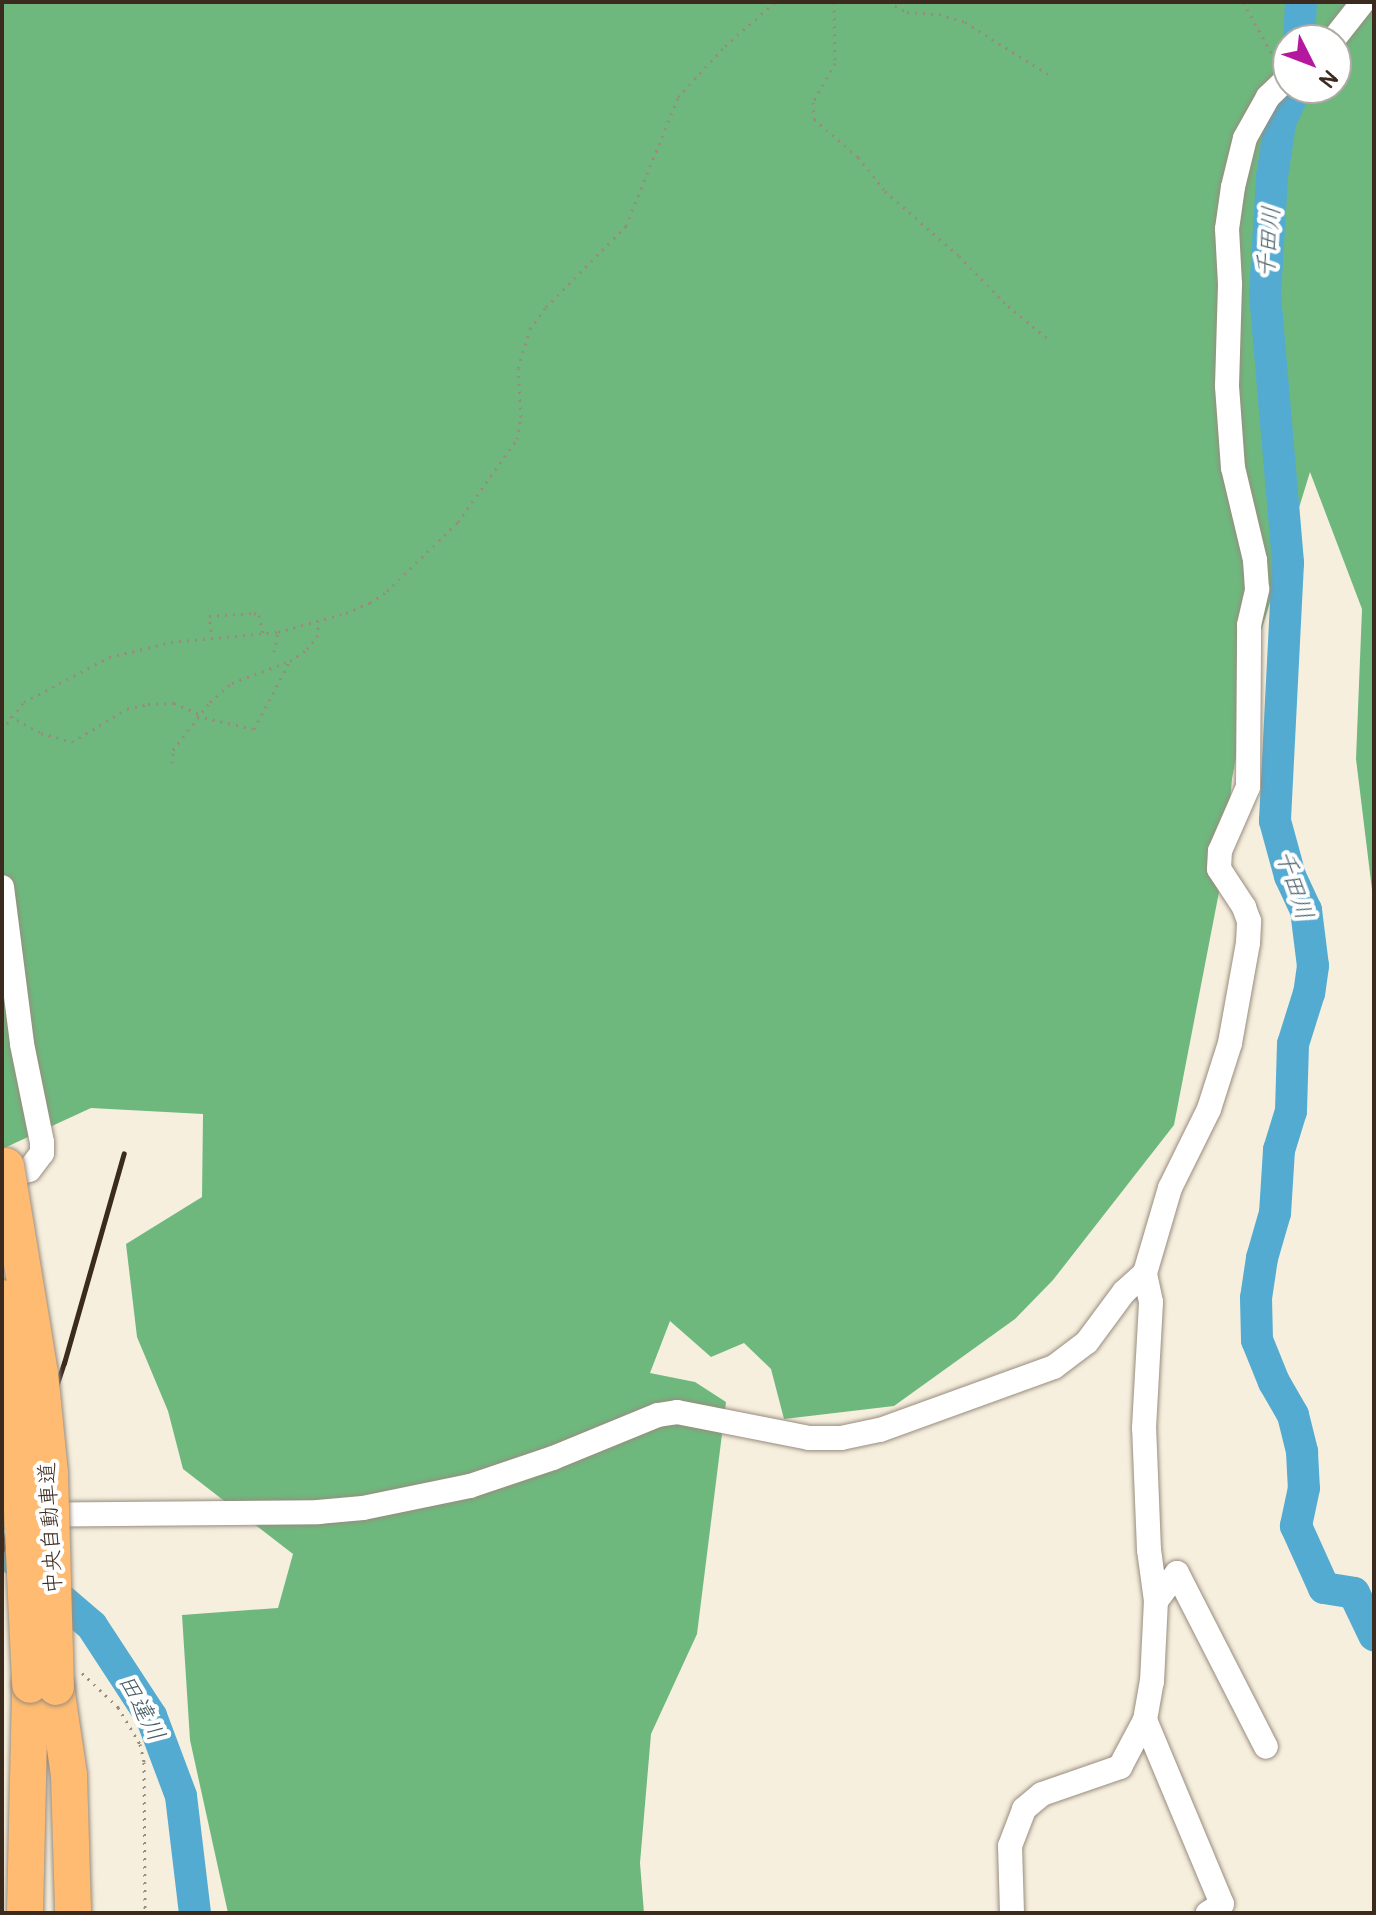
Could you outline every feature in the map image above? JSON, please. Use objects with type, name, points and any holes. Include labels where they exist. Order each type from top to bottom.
[{"type":"highway","name":"中央自動車道","points":[[3,1163],[40,1373],[50,1474],[46,1683],[52,1913]]},
{"type":"highway","name":"中央自動車道","points":[[2,1298],[46,1683],[25,1913]]},
{"type":"highway","points":[[5,1913],[10,1863],[46,1683]]},
{"type":"highway","points":[[46,1683],[69,1775],[73,1913]]},
{"type":"street","points":[[1346,24],[1363,2]]},
{"type":"street","points":[[1012,1913],[1010,1846],[1024,1809],[1042,1794],[1120,1767],[1145,1720],[1152,1682],[1156,1601],[1149,1550],[1144,1441],[1151,1302],[1145,1273],[1170,1188],[1209,1109],[1230,1043],[1248,943],[1249,921],[1244,907],[1219,869],[1220,851],[1248,787],[1249,625],[1257,589],[1255,560],[1233,468],[1227,386],[1230,284],[1227,229],[1245,138],[1272,93]]},
{"type":"street","points":[[2,887],[22,1044],[42,1142],[42,1153],[29,1170],[3,1163]]},
{"type":"street","points":[[2,1515],[318,1512],[363,1508],[470,1486],[553,1458],[647,1419],[677,1412],[809,1438],[863,1434],[1054,1367],[1087,1342],[1124,1292],[1145,1273]]},
{"type":"street","points":[[1156,1601],[1177,1573],[1266,1747]]},
{"type":"street","points":[[1145,1720],[1222,1904],[1208,1913]]},
{"type":"path","points":[[2,730],[10,716],[37,694],[109,657],[140,647],[278,632],[370,603],[387,591],[458,522],[485,488],[520,427],[518,368],[530,329],[546,307],[626,226],[678,97],[725,46],[775,2]]},
{"type":"path","points":[[834,2],[835,63],[813,102],[814,119],[858,157],[885,191],[959,256],[1008,306],[1047,338]]},
{"type":"path","points":[[888,2],[907,12],[939,14],[965,22],[1049,75]]},
{"type":"path","points":[[1243,2],[1272,52]]},
{"type":"path","points":[[212,639],[209,616],[254,613],[259,615],[263,635]]},
{"type":"path","points":[[10,716],[41,733],[72,742],[127,709],[148,704],[174,703],[198,715],[254,729],[290,661],[317,637],[319,621]]},
{"type":"path","points":[[274,652],[278,632]]},
{"type":"path","points":[[172,763],[173,750],[198,715],[232,683],[290,661]]},
{"type":"path","points":[[46,1683],[118,1707],[140,1744],[144,1762],[145,1913]]},
{"type":"green space","points":[[2,2],[1374,2],[1374,906],[1356,759],[1362,609],[1310,472],[1259,638],[1232,779],[1225,861],[1174,1125],[1053,1280],[1015,1319],[894,1406],[784,1419],[771,1369],[744,1343],[711,1357],[670,1321],[650,1373],[695,1382],[726,1402],[697,1634],[651,1734],[640,1863],[644,1913],[228,1913],[190,1740],[182,1615],[278,1608],[293,1554],[183,1469],[168,1411],[137,1337],[126,1244],[202,1197],[203,1114],[91,1108],[2,1149]]},
{"type":"waterway","name":"千田川","points":[[1300,24],[1301,2]]},
{"type":"waterway","name":"千田川","points":[[1289,104],[1280,123],[1272,177],[1265,294],[1288,563],[1275,821],[1290,876],[1306,910],[1313,966],[1309,993],[1293,1044],[1291,1111],[1279,1150],[1275,1213],[1262,1258],[1256,1298],[1257,1340],[1274,1382],[1293,1415],[1302,1452],[1304,1488],[1296,1526],[1324,1588],[1354,1593],[1374,1635]]},
{"type":"waterway","name":"田違川","points":[[2,1549],[92,1626],[151,1716],[181,1796],[195,1913]]},
{"type":"railway","points":[[2,1550],[64,1363],[124,1153]]}]
